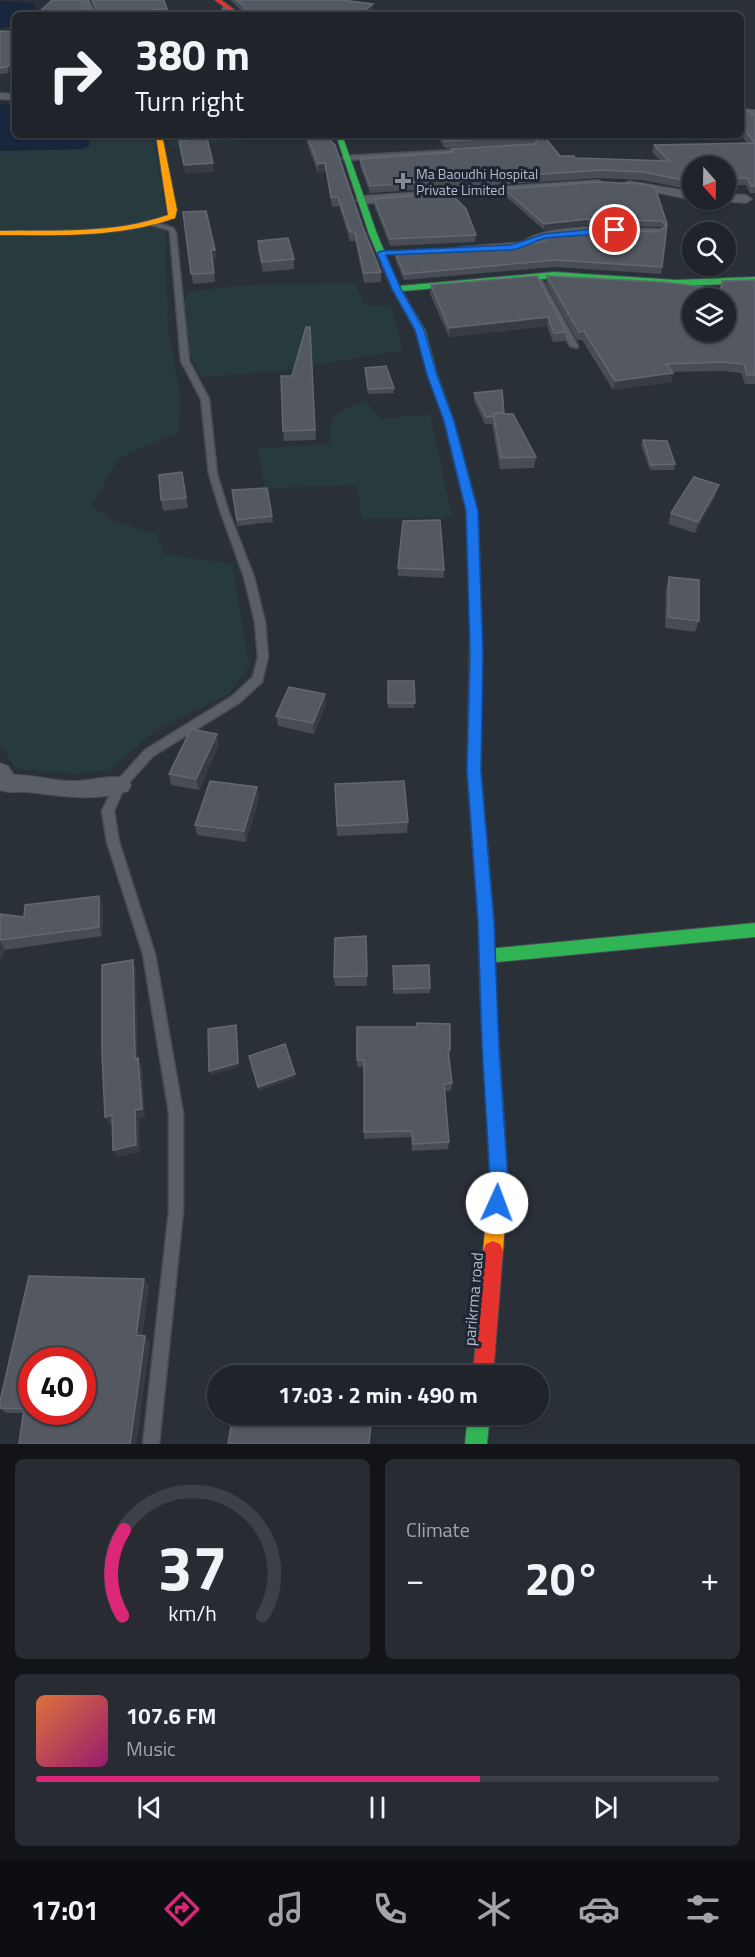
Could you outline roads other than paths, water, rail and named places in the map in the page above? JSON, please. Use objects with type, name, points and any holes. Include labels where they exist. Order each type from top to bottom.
[{"type":"street","points":[[218,0],[234,12]]},
{"type":"street","points":[[0,233],[88,230],[154,224],[166,220],[172,216],[173,210],[160,138]]},
{"type":"street","name":"parikrma road","points":[[340,138],[345,158],[386,253],[396,289],[420,330],[432,375],[449,421],[472,511],[477,654],[474,771],[499,1180],[484,1365]]},
{"type":"street","points":[[362,200],[612,183],[642,185],[682,194]]},
{"type":"street","points":[[736,198],[746,199]]},
{"type":"street","points":[[446,252],[525,245],[528,241],[544,236],[581,231],[657,232]]},
{"type":"street","points":[[396,289],[537,277],[576,276],[619,281],[676,283],[755,280]]},
{"type":"street","points":[[0,771],[8,784],[25,783],[71,790],[120,785]]},
{"type":"street","points":[[487,956],[755,930]]},
{"type":"street","points":[[476,1444],[478,1425]]},
{"type":"lane","points":[[345,158],[462,152]]},
{"type":"lane","points":[[151,1444],[176,1211],[176,1113],[149,954],[113,843],[108,812],[120,785],[149,753],[235,700],[258,679],[263,657],[260,622],[249,578],[213,474],[205,399],[185,361],[173,232],[171,229],[154,224]]},
{"type":"lane","points":[[537,277],[574,346]]},
{"type":"water","points":[[0,1],[35,3],[32,12],[12,12],[12,26],[0,29]]},
{"type":"water","points":[[0,104],[12,104],[12,138],[90,138],[89,146],[83,149],[0,151]]},
{"type":"place","name":"Ma Baoudhi Hospital Private Limited","points":[[403,181]]}]
